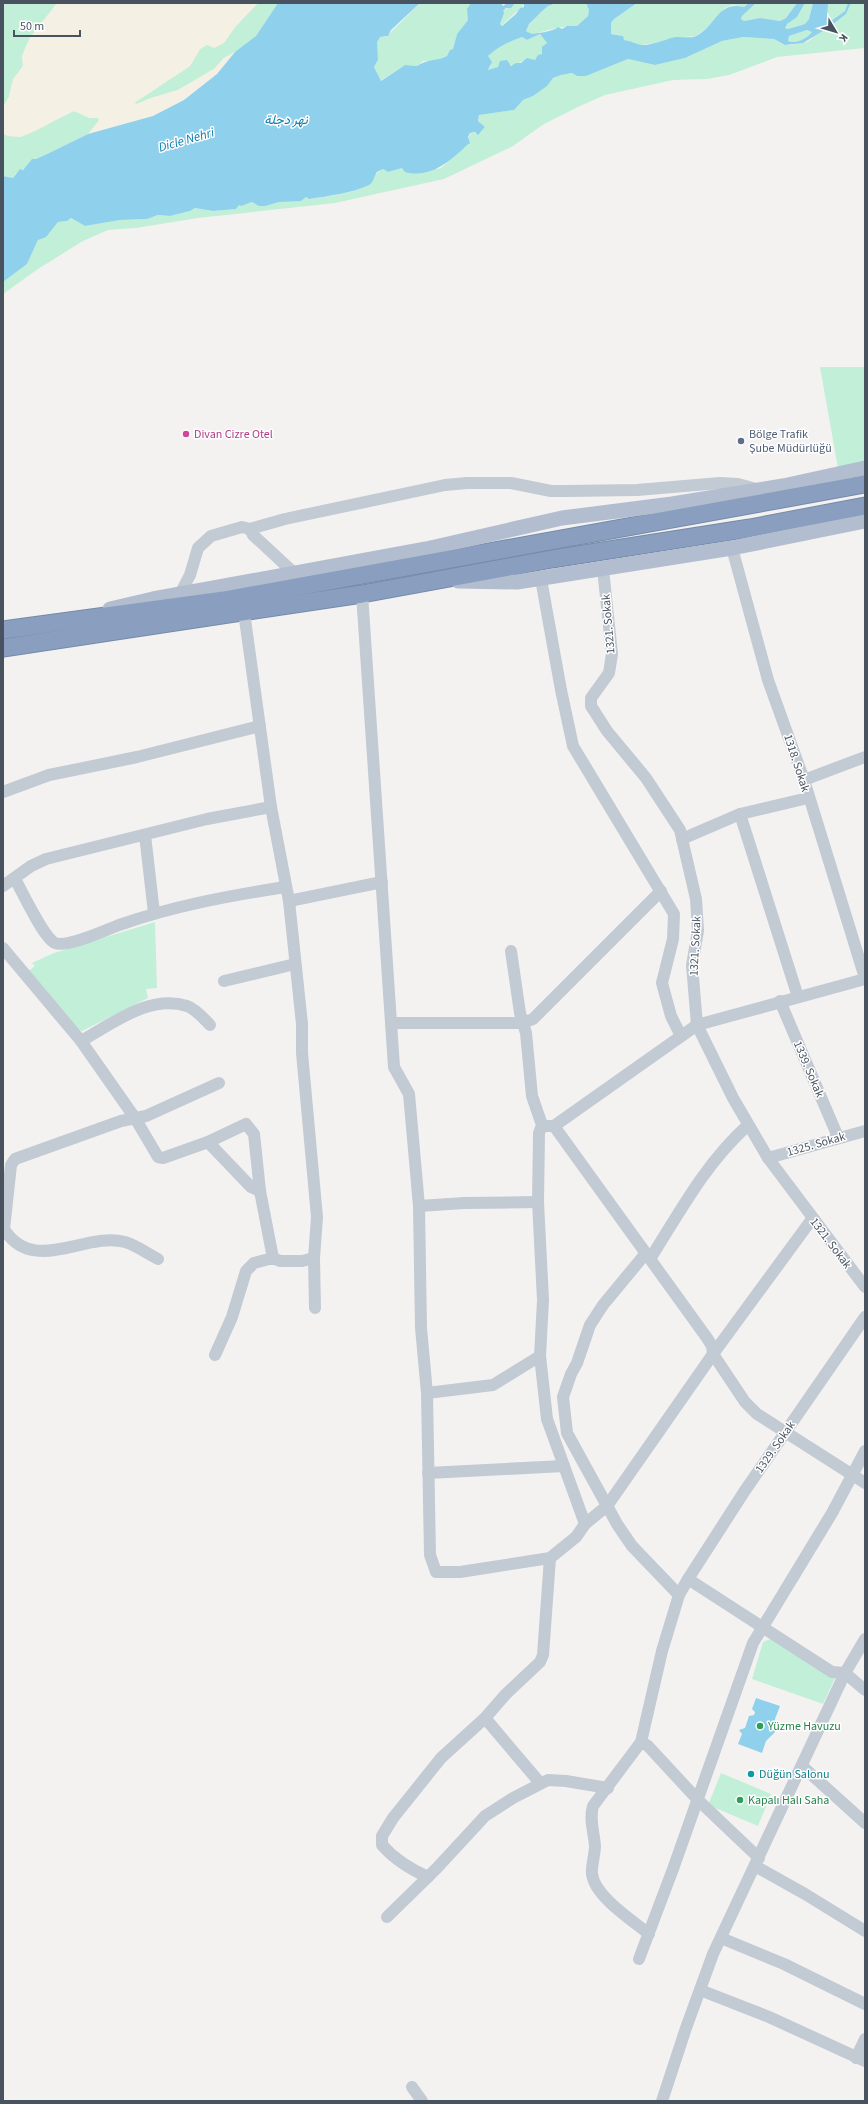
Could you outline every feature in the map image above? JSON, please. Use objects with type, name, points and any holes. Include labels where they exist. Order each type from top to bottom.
[{"type":"highway","points":[[3,630],[224,600],[865,484]]},
{"type":"highway","points":[[3,648],[362,594],[552,559],[750,528],[865,506]]},
{"type":"main road","points":[[45,624],[180,594],[426,549],[562,518],[672,504],[758,490],[865,468]]},
{"type":"main road","points":[[439,580],[517,582],[541,579],[732,548],[865,521]]},
{"type":"street","points":[[180,594],[190,575],[198,548],[211,536],[242,527],[250,529],[285,519],[456,483],[511,484],[551,491],[567,491],[637,490],[720,483],[738,484],[758,490]]},
{"type":"street","points":[[250,529],[253,535],[294,573]]},
{"type":"street","name":"1318. Sokak","points":[[732,548],[768,680],[804,780],[808,798],[865,978]]},
{"type":"street","name":"1321. Sokak","points":[[603,569],[612,654],[609,673],[591,698],[591,706],[607,731],[646,778],[680,830],[696,899],[698,931],[692,965],[697,1025],[733,1098],[768,1158],[812,1219],[865,1287]]},
{"type":"street","points":[[541,579],[560,690],[573,746],[674,914],[673,939],[662,983],[671,1016],[681,1036]]},
{"type":"street","points":[[362,594],[394,1067],[409,1094],[419,1206],[422,1328],[427,1393],[430,1555],[436,1572],[460,1572],[550,1558],[576,1537],[585,1524],[607,1506],[713,1354],[812,1219]]},
{"type":"street","points":[[244,612],[270,807],[289,901],[302,1024],[302,1053],[317,1217],[314,1258],[315,1308]]},
{"type":"street","points":[[3,792],[49,775],[137,756],[260,726]]},
{"type":"street","points":[[804,780],[865,757]]},
{"type":"street","points":[[682,839],[740,814],[808,798]]},
{"type":"street","points":[[3,886],[15,879],[31,866],[46,859],[207,819],[270,807]]},
{"type":"street","points":[[740,814],[798,996]]},
{"type":"street","points":[[145,834],[154,913]]},
{"type":"street","points":[[15,879],[47,937],[56,944],[71,943],[154,913],[221,897],[285,887]]},
{"type":"street","points":[[289,901],[382,882]]},
{"type":"street","points":[[391,1023],[523,1023],[533,1018],[661,891]]},
{"type":"street","points":[[3,948],[81,1041],[135,1118],[158,1157],[163,1158],[208,1142],[246,1124],[254,1134],[260,1191],[273,1258]]},
{"type":"street","points":[[511,951],[520,1013],[523,1023],[532,1096],[542,1125],[539,1133],[538,1202],[543,1300],[540,1356],[547,1419],[585,1524]]},
{"type":"street","points":[[224,981],[295,964]]},
{"type":"street","points":[[542,1125],[554,1126],[697,1025],[798,996],[839,987],[865,978]]},
{"type":"street","name":"1339. Sokak","points":[[780,1001],[838,1137]]},
{"type":"street","points":[[81,1041],[140,1008],[164,1004],[187,1006],[199,1014],[210,1025]]},
{"type":"street","points":[[158,1259],[125,1242],[107,1240],[56,1250],[29,1250],[15,1242],[4,1229],[11,1165],[15,1159],[121,1121],[146,1116],[219,1083]]},
{"type":"street","points":[[679,1595],[632,1546],[617,1524],[567,1433],[563,1397],[590,1325],[603,1305],[648,1256],[707,1169],[726,1145],[748,1125]]},
{"type":"street","points":[[554,1126],[707,1338],[712,1346],[713,1354],[745,1402],[757,1414],[785,1433],[865,1483]]},
{"type":"street","name":"1325. Sokak","points":[[768,1158],[838,1137],[865,1131]]},
{"type":"street","points":[[208,1142],[251,1187],[260,1191]]},
{"type":"street","points":[[419,1206],[464,1202],[538,1202]]},
{"type":"street","points":[[215,1355],[232,1317],[246,1272],[254,1263],[273,1258],[280,1261],[302,1261],[314,1258]]},
{"type":"street","name":"1329. Sokak","points":[[641,1742],[662,1651],[679,1595],[688,1579],[785,1433],[865,1317]]},
{"type":"street","points":[[427,1393],[493,1384],[540,1356]]},
{"type":"street","points":[[639,1959],[698,1800],[753,1643],[832,1513],[865,1451]]},
{"type":"street","points":[[428,1473],[564,1466]]},
{"type":"street","points":[[428,1878],[408,1868],[390,1854],[382,1845],[382,1836],[393,1818],[440,1758],[484,1718],[540,1662],[543,1655],[550,1558]]},
{"type":"street","points":[[688,1579],[763,1626],[832,1672],[845,1673],[865,1690]]},
{"type":"street","points":[[662,2101],[700,1990],[721,1938],[845,1673],[865,1638]]},
{"type":"street","points":[[484,1718],[540,1783]]},
{"type":"street","points":[[649,1934],[605,1898],[596,1885],[592,1873],[595,1845],[591,1816],[593,1806],[641,1742],[648,1746],[757,1862],[865,1931]]},
{"type":"street","points":[[802,1766],[865,1823]]},
{"type":"street","points":[[387,1917],[428,1878],[485,1816],[540,1783],[548,1780],[566,1781],[608,1788]]},
{"type":"street","points":[[721,1938],[784,1964],[865,2004]]},
{"type":"street","points":[[700,1990],[769,2017],[861,2060],[865,2038]]},
{"type":"street","points":[[412,2087],[422,2101]]},
{"type":"green space","points":[[6,3],[57,3],[30,38],[22,56],[23,66],[12,84],[9,97],[3,107],[3,6]]},
{"type":"green space","points":[[258,3],[278,3],[256,36],[247,45],[224,58],[214,69],[178,90],[137,104],[134,103],[190,66],[200,49],[236,26]]},
{"type":"green space","points":[[420,3],[471,3],[468,20],[457,34],[453,49],[447,56],[434,61],[423,61],[417,66],[405,65],[380,81],[374,67],[378,60],[376,42],[380,37],[386,37]]},
{"type":"green space","points":[[515,3],[525,4],[501,26],[500,24],[503,11]]},
{"type":"green space","points":[[557,3],[586,3],[589,10],[588,16],[577,26],[560,27],[532,34],[526,31],[532,21],[542,11],[549,5]]},
{"type":"green space","points":[[637,3],[749,3],[744,7],[732,5],[725,8],[707,28],[696,36],[671,38],[665,41],[642,45],[624,40],[620,35],[611,34],[611,23],[614,19]]},
{"type":"green space","points":[[756,3],[797,3],[786,18],[780,21],[760,18],[744,21],[741,19],[742,16]]},
{"type":"green space","points":[[805,3],[813,3],[809,19],[805,24],[788,29],[785,28],[786,24],[797,17]]},
{"type":"green space","points":[[828,3],[848,3],[848,5],[845,11],[827,24]]},
{"type":"green space","points":[[851,3],[865,3],[865,48],[777,57],[729,75],[707,79],[673,80],[605,95],[544,124],[513,146],[444,179],[335,203],[198,218],[136,228],[108,230],[83,241],[38,269],[3,294],[3,282],[27,264],[38,240],[49,233],[58,222],[67,221],[71,218],[85,226],[120,220],[147,219],[158,215],[170,216],[190,211],[195,208],[213,211],[236,209],[239,205],[252,202],[262,205],[303,199],[306,197],[309,199],[338,195],[365,186],[383,169],[388,172],[402,168],[420,172],[441,168],[461,151],[471,133],[480,133],[485,127],[478,121],[479,115],[512,110],[523,100],[533,96],[553,78],[572,73],[577,76],[586,76],[628,59],[655,65],[685,58],[722,41],[743,37],[774,39],[785,45],[807,42],[846,14]]},
{"type":"green space","points":[[807,30],[812,31],[813,33],[801,40],[794,42],[788,41],[789,36]]},
{"type":"green space","points":[[540,34],[547,43],[542,50],[542,54],[535,60],[523,61],[513,66],[508,63],[488,71],[491,65],[488,56],[496,50],[522,37],[527,40]]},
{"type":"green space","points":[[74,111],[90,118],[98,118],[100,121],[88,134],[28,163],[27,167],[16,173],[13,178],[3,176],[3,134],[21,137]]},
{"type":"green space","points":[[820,367],[865,367],[865,468],[839,474]]},
{"type":"green space","points":[[155,922],[157,988],[146,989],[148,998],[82,1031],[75,1028],[27,972],[35,966],[32,963],[54,953]]},
{"type":"green space","points":[[772,1638],[835,1678],[823,1704],[752,1679],[763,1642]]},
{"type":"green space","name":"Kapalı Halı Saha","points":[[721,1773],[771,1794],[758,1826],[708,1805]]},
{"type":"sand","points":[[57,3],[258,3],[236,26],[224,43],[214,48],[207,45],[200,49],[190,66],[134,103],[137,104],[178,90],[214,69],[224,58],[235,52],[217,74],[184,100],[153,116],[88,134],[99,120],[98,118],[90,118],[74,111],[39,129],[20,136],[3,134],[3,107],[9,97],[13,79],[23,66],[25,48],[34,32]]},
{"type":"water","name":"نهر دجلة","points":[[278,3],[420,3],[391,30],[388,36],[380,37],[377,42],[378,60],[374,67],[381,81],[405,65],[417,66],[425,62],[447,56],[450,50],[453,49],[457,34],[468,20],[467,9],[471,3],[501,3],[503,6],[507,3],[515,3],[511,8],[506,8],[503,11],[504,13],[500,24],[502,26],[516,14],[520,8],[524,7],[524,3],[557,3],[548,6],[529,24],[526,31],[532,34],[550,31],[558,27],[562,29],[567,26],[577,26],[588,16],[589,10],[586,3],[637,3],[614,19],[611,23],[611,34],[623,36],[624,40],[644,45],[674,37],[698,35],[710,25],[723,10],[729,7],[744,7],[749,3],[756,3],[742,16],[741,19],[744,21],[760,18],[780,21],[786,18],[797,3],[805,3],[797,17],[787,24],[785,28],[788,29],[805,24],[809,19],[813,3],[828,3],[827,24],[845,11],[848,3],[851,3],[846,14],[828,28],[803,43],[785,45],[774,39],[743,37],[722,41],[685,58],[655,65],[628,59],[586,76],[577,76],[572,73],[553,78],[547,86],[533,96],[523,100],[514,110],[479,115],[478,121],[485,127],[478,135],[475,132],[470,133],[468,137],[470,143],[449,161],[429,172],[405,172],[402,168],[388,172],[383,169],[377,172],[371,184],[362,188],[340,194],[309,199],[306,197],[301,201],[279,202],[265,206],[259,206],[252,202],[241,206],[239,205],[236,209],[213,211],[195,208],[190,211],[170,216],[158,215],[147,219],[120,220],[85,226],[71,218],[67,221],[58,222],[46,237],[38,240],[27,264],[3,282],[3,176],[13,178],[20,169],[23,170],[32,159],[36,159],[88,134],[153,116],[184,100],[217,74],[235,52],[256,36]],"holes":[[[807,30],[812,32],[804,39],[794,42],[788,41],[789,36]],[[540,34],[547,43],[542,47],[542,54],[538,55],[535,60],[527,58],[521,63],[516,63],[511,66],[507,60],[500,61],[498,67],[488,70],[492,62],[488,56],[496,50],[522,37],[527,40]]]},
{"type":"water","name":"Yüzme Havuzu","points":[[756,1698],[780,1706],[775,1719],[775,1732],[766,1741],[762,1753],[738,1744],[742,1734],[739,1730],[745,1728],[749,1716],[754,1715],[755,1712],[752,1709]]},
{"type":"place","name":"Divan Cizre Otel","points":[[186,434]]},
{"type":"place","name":"Bölge Trafik Şube Müdürlüğü","points":[[741,441]]},
{"type":"place","name":"Yüzme Havuzu","points":[[760,1726]]},
{"type":"place","name":"Düğün Salonu","points":[[751,1774]]},
{"type":"place","name":"Kapalı Halı Saha","points":[[740,1800]]},
{"type":"water label","name":"Dicle Nehri","points":[[186,139]]}]
